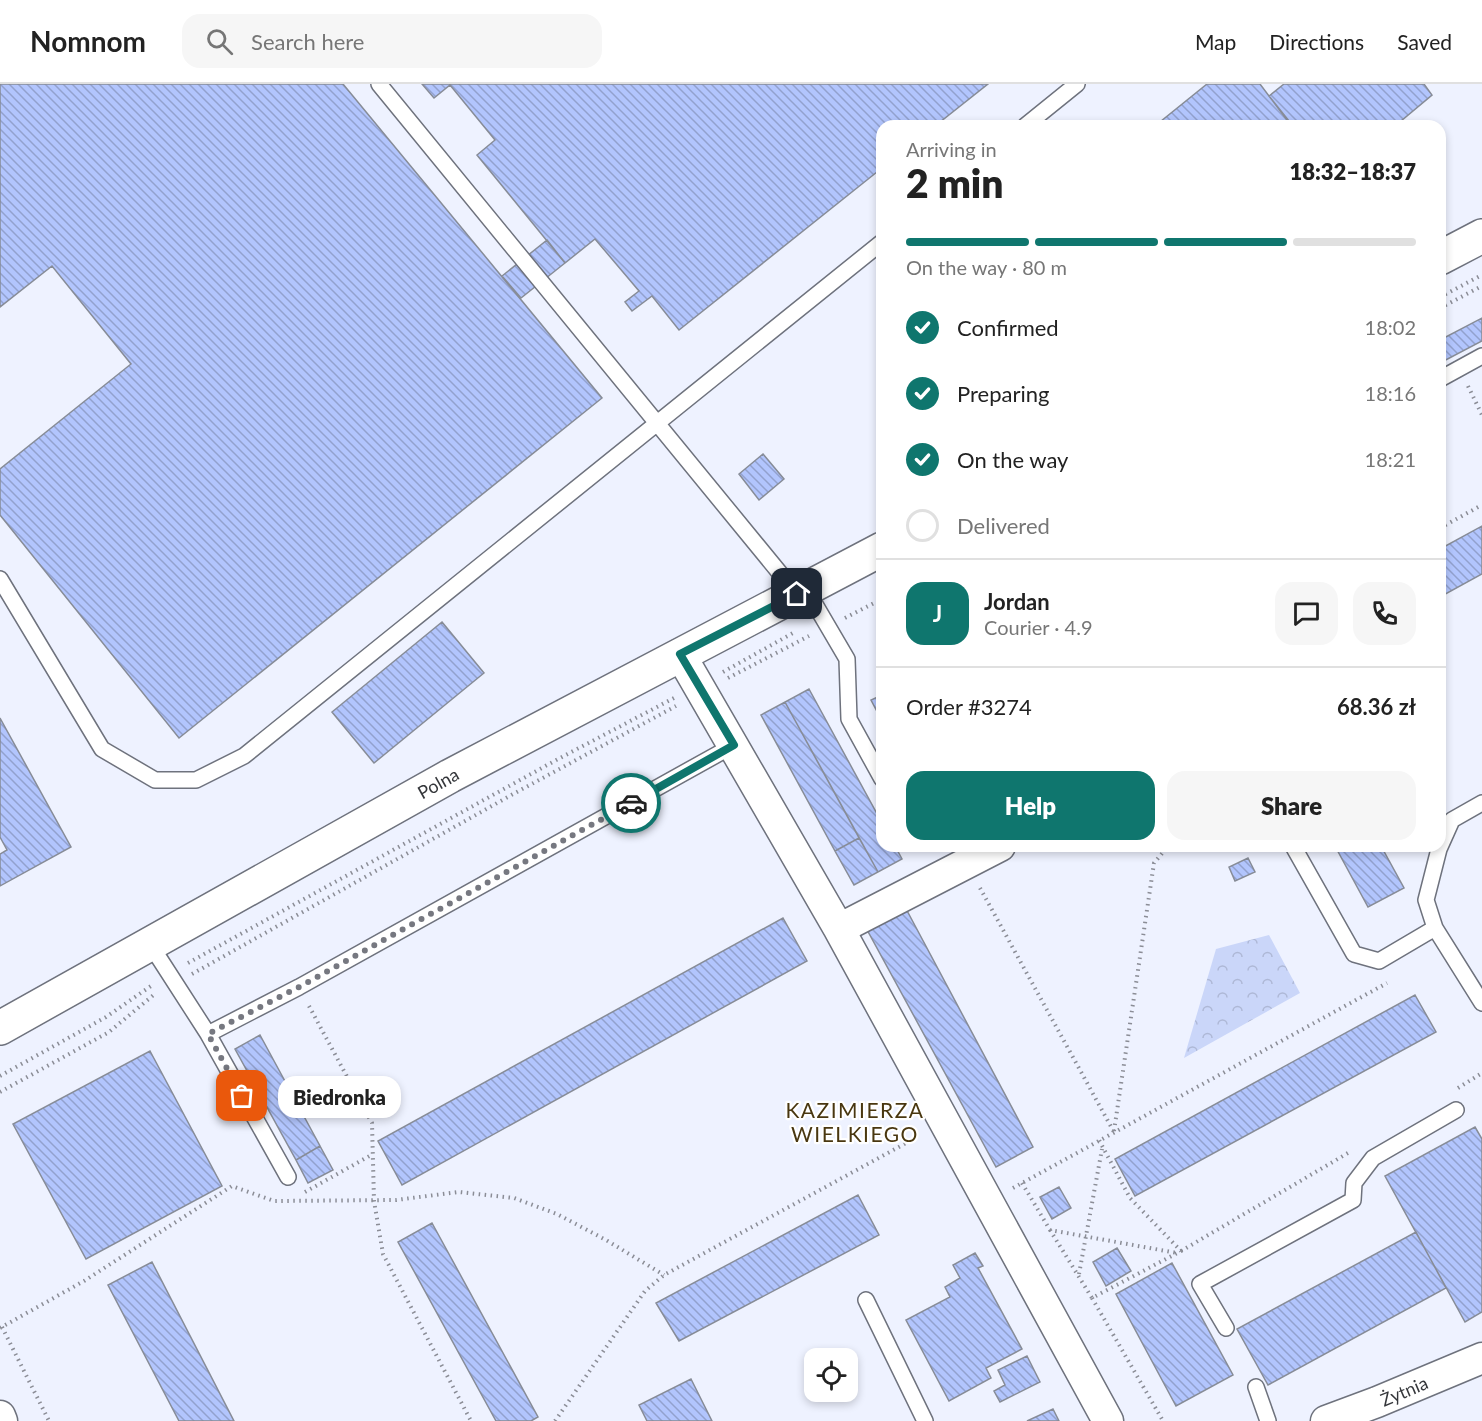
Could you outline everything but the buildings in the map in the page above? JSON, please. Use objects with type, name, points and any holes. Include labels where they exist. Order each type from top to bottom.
[{"type":"street","points":[[1446,255],[1482,236]]},
{"type":"street","name":"Polna","points":[[0,1028],[450,776],[876,552]]},
{"type":"street","points":[[680,654],[839,928],[1108,1421]]},
{"type":"street","points":[[839,928],[989,852]]},
{"type":"street","name":"Żytnia","points":[[1326,1421],[1482,1358]]},
{"type":"street","points":[[0,1416],[2,1421]]},
{"type":"lane","points":[[380,84],[657,423],[802,591],[825,622],[847,659],[849,718],[876,768]]},
{"type":"lane","points":[[1032,120],[1077,84]]},
{"type":"lane","points":[[0,579],[102,749],[155,780],[196,780],[244,756],[876,247]]},
{"type":"lane","points":[[1446,376],[1482,356]]},
{"type":"lane","points":[[208,1034],[299,987],[734,745]]},
{"type":"lane","points":[[1446,833],[1452,820],[1482,803]]},
{"type":"lane","points":[[1296,852],[1354,954],[1378,961],[1435,928]]},
{"type":"lane","points":[[1438,852],[1426,900],[1435,928],[1482,1003]]},
{"type":"lane","points":[[150,944],[208,1034],[288,1177]]},
{"type":"lane","points":[[1226,1328],[1200,1284],[1353,1200],[1354,1183],[1372,1158],[1456,1110]]},
{"type":"lane","points":[[866,1300],[925,1421]]},
{"type":"lane","points":[[1256,1388],[1268,1421]]},
{"type":"path","points":[[1446,294],[1482,275]]},
{"type":"path","points":[[1446,305],[1482,286]]},
{"type":"path","points":[[1460,368],[1482,415]]},
{"type":"path","points":[[1446,525],[1482,505]]},
{"type":"path","points":[[0,1092],[109,1032],[172,978],[825,622],[876,601]]},
{"type":"path","points":[[0,1076],[560,758],[700,689],[825,622]]},
{"type":"path","points":[[1114,1132],[1154,863],[1163,852]]},
{"type":"path","points":[[967,864],[1114,1132]]},
{"type":"path","points":[[988,1202],[1388,982],[1378,961]]},
{"type":"path","points":[[299,987],[372,1124],[374,1201],[383,1254],[471,1421]]},
{"type":"path","points":[[1452,1091],[1482,1074]]},
{"type":"path","points":[[555,1421],[645,1291],[664,1275],[944,1122]]},
{"type":"path","points":[[1099,1140],[1130,1197],[1179,1252]]},
{"type":"path","points":[[1079,1275],[1102,1148]]},
{"type":"path","points":[[1092,1298],[1179,1252],[1353,1150]]},
{"type":"path","points":[[288,1201],[373,1154]]},
{"type":"path","points":[[1022,1184],[1079,1275],[1163,1421]]},
{"type":"path","points":[[49,1421],[1,1328],[84,1281],[232,1186],[274,1201],[396,1200],[459,1192],[514,1198],[557,1214],[606,1239],[664,1275]]},
{"type":"path","points":[[1050,1230],[1179,1252]]},
{"type":"green space","points":[[1269,935],[1300,993],[1184,1058],[1216,949]]},
{"type":"way so far","points":[[242,1096],[208,1034],[299,987],[631,803]]},
{"type":"place","name":"Biedronka","points":[[242,1096]]},
{"type":"district","name":"KAZIMIERZA WIELKIEGO","points":[[855,1121]]},
{"type":"route","points":[[631,803],[734,745],[680,654],[797,594]]}]
